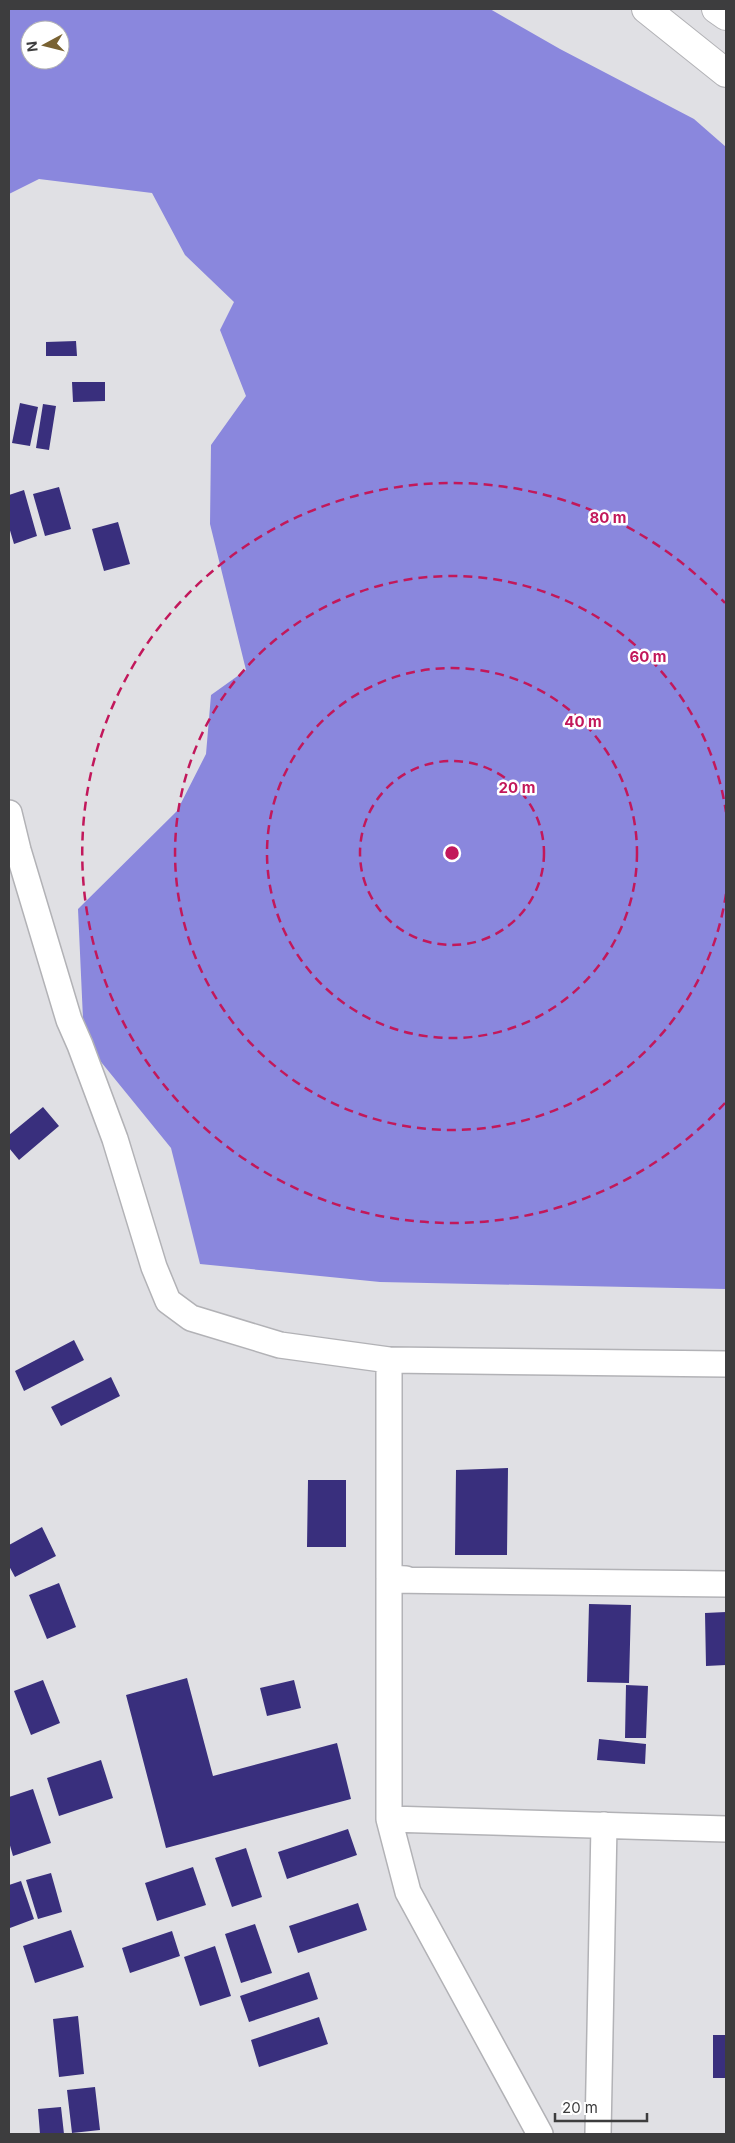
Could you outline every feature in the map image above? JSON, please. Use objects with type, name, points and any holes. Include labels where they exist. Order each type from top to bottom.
[{"type":"street","points":[[646,9],[726,73]]},
{"type":"street","points":[[716,9],[726,16]]},
{"type":"street","points":[[9,813],[18,850],[69,1020],[115,1139],[154,1267],[168,1301],[191,1318],[280,1345],[389,1360],[726,1364]]},
{"type":"street","points":[[389,1360],[389,1578],[726,1584]]},
{"type":"street","points":[[540,2134],[408,1892],[390,1819],[389,1580],[726,1584]]},
{"type":"street","points":[[390,1819],[726,1829]]},
{"type":"street","points":[[598,2134],[604,1825]]},
{"type":"shaded area","points":[[9,9],[490,9],[560,49],[694,119],[726,147],[726,1289],[380,1282],[200,1264],[171,1148],[84,1041],[78,909],[177,811],[206,754],[211,695],[246,670],[210,524],[211,445],[246,396],[220,330],[234,302],[185,255],[152,193],[39,179],[9,194]]},
{"type":"building","points":[[76,341],[77,356],[46,356],[46,342]]},
{"type":"building","points":[[72,382],[105,382],[105,401],[73,402]]},
{"type":"building","points":[[20,403],[38,407],[30,446],[12,443]]},
{"type":"building","points":[[43,404],[56,406],[49,450],[36,448]]},
{"type":"building","points":[[59,487],[71,529],[45,536],[33,494]]},
{"type":"building","points":[[24,490],[37,536],[14,544],[9,527],[9,495]]},
{"type":"building","points":[[118,522],[130,564],[104,571],[92,529]]},
{"type":"building","points":[[43,1107],[59,1126],[19,1160],[9,1148],[9,1135]]},
{"type":"building","points":[[74,1340],[84,1360],[24,1391],[15,1371]]},
{"type":"building","points":[[111,1377],[120,1396],[61,1426],[51,1407]]},
{"type":"building","points":[[508,1468],[507,1555],[455,1555],[456,1470]]},
{"type":"building","points":[[308,1480],[346,1480],[346,1547],[307,1547]]},
{"type":"building","points":[[42,1527],[56,1556],[15,1577],[9,1566],[9,1545]]},
{"type":"building","points":[[59,1583],[76,1627],[47,1639],[29,1595]]},
{"type":"building","points":[[589,1604],[631,1605],[629,1683],[587,1682]]},
{"type":"building","points":[[726,1612],[726,1665],[706,1666],[705,1613]]},
{"type":"building","points":[[187,1678],[213,1776],[337,1743],[351,1799],[166,1848],[126,1695]]},
{"type":"building","points":[[43,1680],[60,1723],[31,1735],[14,1691]]},
{"type":"building","points":[[294,1680],[301,1708],[267,1716],[260,1688]]},
{"type":"building","points":[[626,1685],[648,1686],[646,1738],[625,1738]]},
{"type":"building","points":[[599,1739],[646,1744],[645,1764],[597,1760]]},
{"type":"building","points":[[101,1760],[113,1798],[59,1816],[47,1778]]},
{"type":"building","points":[[33,1789],[51,1843],[13,1856],[9,1842],[9,1797]]},
{"type":"building","points":[[348,1829],[357,1855],[287,1879],[278,1852]]},
{"type":"building","points":[[246,1848],[262,1897],[232,1907],[215,1858]]},
{"type":"building","points":[[193,1867],[206,1905],[157,1921],[145,1883]]},
{"type":"building","points":[[51,1873],[62,1912],[38,1919],[26,1880]]},
{"type":"building","points":[[21,1881],[34,1919],[10,1928],[9,1885]]},
{"type":"building","points":[[358,1903],[367,1930],[298,1953],[289,1926]]},
{"type":"building","points":[[255,1924],[272,1973],[241,1983],[225,1934]]},
{"type":"building","points":[[71,1930],[84,1967],[35,1983],[23,1946]]},
{"type":"building","points":[[172,1931],[180,1956],[130,1973],[122,1948]]},
{"type":"building","points":[[215,1946],[231,1996],[200,2006],[184,1957]]},
{"type":"building","points":[[309,1972],[318,1999],[249,2022],[240,1996]]},
{"type":"building","points":[[78,2016],[84,2074],[59,2077],[53,2019]]},
{"type":"building","points":[[319,2017],[328,2044],[259,2067],[251,2040]]},
{"type":"building","points":[[713,2035],[726,2035],[726,2078],[713,2078]]},
{"type":"building","points":[[95,2087],[100,2130],[72,2133],[67,2090]]},
{"type":"building","points":[[61,2107],[64,2134],[40,2134],[38,2109]]}]
